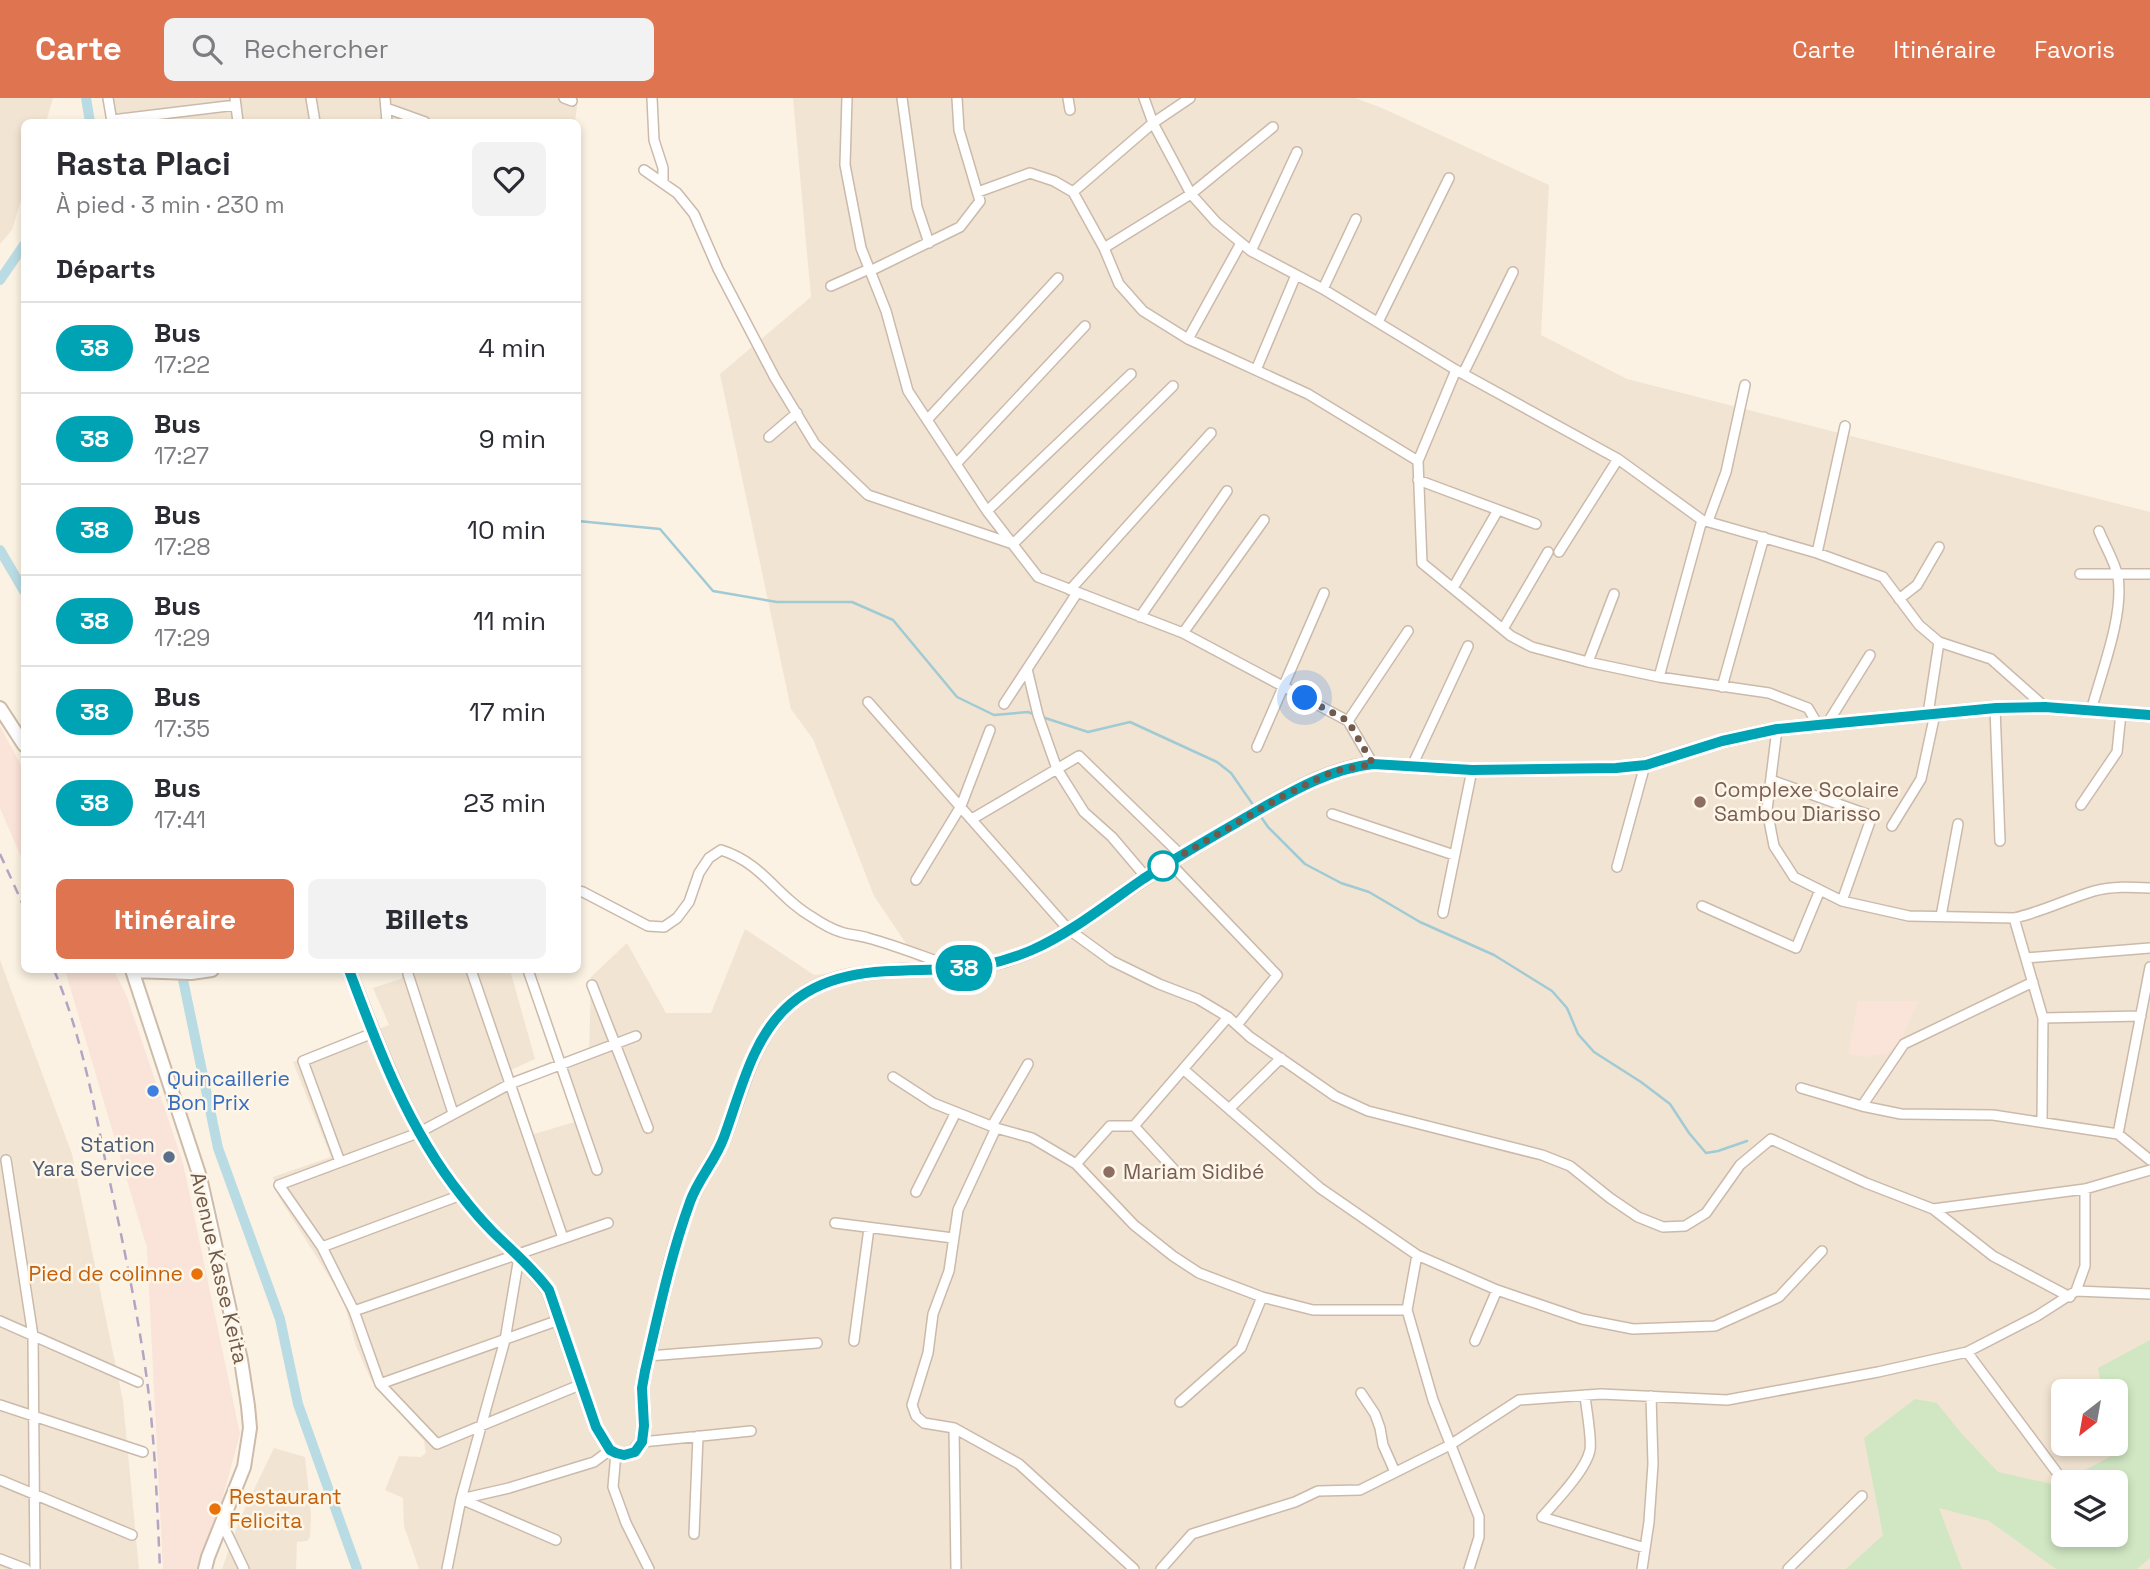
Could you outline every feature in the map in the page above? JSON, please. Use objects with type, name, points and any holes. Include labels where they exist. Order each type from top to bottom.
[{"type":"street","points":[[108,98],[112,119]]},
{"type":"street","points":[[312,98],[315,119]]},
{"type":"street","points":[[652,98],[654,140],[663,168],[663,183]]},
{"type":"street","points":[[847,98],[845,165],[861,248],[886,311],[908,391],[987,510],[1038,577],[1182,633],[1348,721],[1373,764]]},
{"type":"street","points":[[902,98],[917,207],[929,243]]},
{"type":"street","points":[[831,286],[960,227],[980,201],[959,130],[957,98]]},
{"type":"street","points":[[1068,98],[1070,110]]},
{"type":"street","points":[[1144,98],[1153,123],[1191,194],[1216,222],[1251,251],[1324,289],[1460,372],[1618,459],[1705,520],[1817,553],[1883,577],[1919,625],[1939,642],[1991,659],[2045,707]]},
{"type":"street","points":[[1073,192],[1153,123],[1190,98]]},
{"type":"street","points":[[125,119],[235,102]]},
{"type":"street","points":[[385,103],[419,119]]},
{"type":"street","points":[[1104,248],[1191,194],[1273,127]]},
{"type":"street","points":[[1251,251],[1297,152]]},
{"type":"street","points":[[645,170],[677,193],[694,214],[737,306],[775,378],[815,444],[868,495],[1013,544]]},
{"type":"street","points":[[978,192],[1030,173],[1054,181],[1073,192],[1104,248],[1119,284],[1143,311],[1188,339],[1308,394],[1418,461]]},
{"type":"street","points":[[1378,322],[1449,178]]},
{"type":"street","points":[[1324,289],[1356,219]]},
{"type":"street","points":[[1188,339],[1241,243]]},
{"type":"street","points":[[1513,272],[1460,372],[1418,461],[1422,563],[1511,636],[1532,647],[1658,677],[1769,693],[1808,708],[1822,724]]},
{"type":"street","points":[[1256,370],[1296,275]]},
{"type":"street","points":[[927,420],[1058,278]]},
{"type":"street","points":[[956,464],[1085,326]]},
{"type":"street","points":[[987,510],[1131,373]]},
{"type":"street","points":[[1658,677],[1705,520],[1726,472],[1745,385]]},
{"type":"street","points":[[1013,544],[1173,386]]},
{"type":"street","points":[[769,437],[797,414]]},
{"type":"street","points":[[1817,553],[1845,426]]},
{"type":"street","points":[[1004,704],[1074,592],[1211,433]]},
{"type":"street","points":[[1503,629],[1618,459]]},
{"type":"street","points":[[1419,480],[1536,524]]},
{"type":"street","points":[[1140,617],[1227,492]]},
{"type":"street","points":[[1453,588],[1498,510]]},
{"type":"street","points":[[1182,633],[1264,520]]},
{"type":"street","points":[[2091,711],[2118,612],[2119,593],[2118,574],[2099,531]]},
{"type":"street","points":[[1722,687],[1764,537]]},
{"type":"street","points":[[1899,599],[1917,585],[1939,547]]},
{"type":"street","points":[[2080,575],[2150,574]]},
{"type":"street","points":[[1257,747],[1324,593]]},
{"type":"street","points":[[1588,662],[1614,594]]},
{"type":"street","points":[[1348,721],[1408,631]]},
{"type":"street","points":[[1892,825],[1921,779],[1939,642]]},
{"type":"street","points":[[1412,766],[1468,646]]},
{"type":"street","points":[[1822,724],[1870,655]]},
{"type":"street","points":[[1027,669],[1038,715],[1057,769],[1084,812],[1112,837],[1146,877]]},
{"type":"street","points":[[868,702],[1068,929],[1112,961],[1198,999],[1228,1017],[1335,1097],[1368,1111],[1542,1155],[1570,1166],[1638,1217],[1663,1227],[1685,1226],[1706,1213],[1740,1165],[1771,1139],[1866,1183],[1933,1209],[1993,1256],[2073,1294],[2150,1294]]},
{"type":"street","points":[[461,1499],[509,1488],[594,1462],[613,1452],[624,1455],[635,1452],[642,1442],[642,1388],[648,1356],[677,1238],[691,1199],[723,1140],[748,1068],[769,1028],[785,1009],[822,983],[880,970],[951,969],[1005,960],[1034,949],[1169,862],[1283,796],[1334,771],[1373,764],[1472,770],[1616,768],[1646,765],[1722,741],[1777,729],[1996,708],[2045,707],[2150,715]]},
{"type":"street","points":[[0,708],[21,740]]},
{"type":"street","points":[[1996,708],[2000,841]]},
{"type":"street","points":[[2081,805],[2117,752],[2121,713]]},
{"type":"street","points":[[1777,729],[1767,810],[1774,846],[1794,877],[1842,901],[1909,916],[2014,918],[2035,914],[2096,890],[2150,888]]},
{"type":"street","points":[[916,880],[961,806],[990,730]]},
{"type":"street","points":[[972,820],[1079,756],[1181,855]]},
{"type":"street","points":[[1617,867],[1646,765]]},
{"type":"street","points":[[1443,914],[1472,770]]},
{"type":"street","points":[[1771,780],[1872,816],[1842,901]]},
{"type":"street","points":[[1332,814],[1454,855]]},
{"type":"street","points":[[1941,916],[1958,824]]},
{"type":"street","points":[[581,892],[648,926],[664,927],[677,918],[690,902],[699,873],[709,858],[721,850],[739,856],[761,872],[810,916],[841,932],[904,949],[945,964],[951,969]]},
{"type":"street","points":[[1169,862],[1278,975],[1237,1025]]},
{"type":"street","points":[[1702,906],[1796,948],[1820,890]]},
{"type":"street","points":[[2014,918],[2043,1018],[2042,1122]]},
{"type":"street","points":[[2026,958],[2150,948]]},
{"type":"street","points":[[2118,1134],[2150,968]]},
{"type":"street","name":"Avenue Kasse Keita","points":[[134,973],[200,1177],[245,1383],[250,1428],[244,1467],[205,1569]]},
{"type":"street","points":[[350,973],[373,1033],[418,1133],[461,1195],[491,1230],[538,1275],[549,1290],[596,1427],[613,1452],[613,1487],[626,1523],[649,1569]]},
{"type":"street","points":[[472,973],[563,1238]]},
{"type":"street","points":[[529,973],[597,1170]]},
{"type":"street","points":[[408,974],[453,1113]]},
{"type":"street","points":[[1862,1107],[1904,1044],[2033,982]]},
{"type":"street","points":[[592,985],[648,1128]]},
{"type":"street","points":[[2043,1018],[2141,1016]]},
{"type":"street","points":[[1134,1126],[1228,1017]]},
{"type":"street","points":[[340,1162],[303,1061],[373,1033]]},
{"type":"street","points":[[582,1384],[437,1444],[380,1384],[354,1311],[322,1247],[279,1185],[418,1133],[510,1084],[636,1036]]},
{"type":"street","points":[[1229,1109],[1281,1058]]},
{"type":"street","points":[[1028,1064],[994,1127],[958,1210],[949,1271],[933,1314],[928,1353],[912,1405],[916,1416],[924,1423],[954,1428],[1019,1464],[1135,1569]]},
{"type":"street","points":[[1183,1069],[1320,1188],[1417,1255],[1497,1290],[1582,1319],[1633,1329],[1714,1326],[1779,1297],[1822,1251]]},
{"type":"street","points":[[893,1077],[933,1103],[994,1127],[1032,1138],[1076,1164],[1134,1225],[1199,1273],[1262,1297],[1313,1310],[1407,1310]]},
{"type":"street","points":[[1801,1088],[1862,1107],[1901,1114],[1993,1115],[2118,1134],[2150,1160]]},
{"type":"street","points":[[916,1192],[956,1112]]},
{"type":"street","points":[[1076,1164],[1110,1126],[1134,1126],[1180,1176]]},
{"type":"street","points":[[6,1160],[33,1336],[35,1569]]},
{"type":"street","points":[[1933,1209],[2085,1189],[2150,1170]]},
{"type":"street","points":[[1161,1569],[1192,1534],[1295,1502],[1318,1491],[1360,1490],[1450,1445],[1519,1400],[1585,1395],[1727,1400],[1878,1372],[1967,1352],[2073,1294],[2085,1266],[2085,1189]]},
{"type":"street","points":[[322,1247],[461,1195]]},
{"type":"street","points":[[354,1311],[608,1223]]},
{"type":"street","points":[[835,1223],[953,1238]]},
{"type":"street","points":[[854,1341],[869,1228]]},
{"type":"street","points":[[1417,1255],[1407,1310],[1433,1400],[1479,1517],[1479,1537],[1469,1569]]},
{"type":"street","points":[[447,1569],[461,1499],[505,1340],[518,1256]]},
{"type":"street","points":[[1475,1341],[1497,1290]]},
{"type":"street","points":[[1180,1402],[1241,1348],[1262,1297]]},
{"type":"street","points":[[380,1384],[559,1320]]},
{"type":"street","points":[[0,1321],[138,1382]]},
{"type":"street","points":[[648,1356],[817,1343]]},
{"type":"street","points":[[1967,1352],[2055,1470]]},
{"type":"street","points":[[1361,1393],[1375,1414],[1382,1445],[1395,1472]]},
{"type":"street","points":[[1585,1395],[1590,1449],[1586,1460],[1564,1493],[1542,1517],[1645,1548]]},
{"type":"street","points":[[1642,1569],[1653,1464],[1651,1396]]},
{"type":"street","points":[[0,1405],[143,1452]]},
{"type":"street","points":[[954,1428],[956,1569]]},
{"type":"street","points":[[642,1442],[751,1430]]},
{"type":"street","points":[[694,1534],[698,1436]]},
{"type":"street","points":[[0,1480],[132,1535]]},
{"type":"street","points":[[1788,1569],[1862,1496]]},
{"type":"street","points":[[461,1499],[556,1539]]},
{"type":"street","points":[[222,1523],[244,1569]]},
{"type":"street","points":[[0,1559],[26,1569]]},
{"type":"shaded area","points":[[0,98],[53,98],[47,119],[21,119],[21,200],[12,230],[0,244]]},
{"type":"shaded area","points":[[112,98],[578,98],[575,119],[115,119]]},
{"type":"shaded area","points":[[793,98],[1355,98],[1549,185],[1541,335],[1627,379],[2150,512],[2150,1569],[419,1569],[404,1526],[403,1498],[385,1490],[399,1456],[421,1457],[426,1453],[424,1441],[371,1380],[356,1346],[343,1299],[279,1197],[273,1177],[331,1157],[293,1062],[389,1025],[373,988],[401,979],[405,973],[511,973],[535,1059],[502,1074],[524,1137],[578,1121],[560,1069],[589,1058],[591,977],[627,943],[666,1013],[711,1013],[745,929],[814,975],[920,964],[874,896],[813,739],[791,709],[720,374],[811,297]]},
{"type":"shaded area","points":[[0,726],[21,765],[21,857],[0,808]]},
{"type":"shaded area","points":[[0,960],[72,1154],[123,1401],[139,1569],[0,1569]]},
{"type":"shaded area","points":[[66,973],[115,973],[127,997],[183,1163],[240,1434],[203,1569],[163,1569],[147,1248]]},
{"type":"shaded area","points":[[1858,1001],[1918,1001],[1901,1041],[1888,1053],[1869,1057],[1848,1054]]},
{"type":"shaded area","points":[[274,1448],[305,1457],[311,1515],[310,1537],[307,1541],[297,1542],[296,1569],[222,1569],[239,1521]]},
{"type":"green space","points":[[2150,1340],[2150,1558],[2137,1569],[2056,1569],[1989,1521],[1939,1508],[1962,1569],[1846,1569],[1883,1535],[1864,1438],[1915,1399],[1937,1403],[1998,1472],[2051,1484],[2051,1547],[2128,1547],[2128,1470],[2085,1470],[2111,1456],[2128,1456],[2128,1379],[2100,1379],[2098,1368]]},
{"type":"waterway","points":[[86,98],[90,119]]},
{"type":"waterway","points":[[0,280],[21,249]]},
{"type":"waterway","points":[[581,521],[660,529],[713,591],[777,602],[852,602],[893,620],[957,697],[994,715],[1028,712],[1036,715]]},
{"type":"waterway","points":[[0,550],[21,586]]},
{"type":"waterway","points":[[1042,717],[1088,732],[1130,722],[1217,762],[1231,773],[1256,809]]},
{"type":"waterway","points":[[1259,814],[1268,827],[1305,864],[1341,883],[1369,892],[1420,922],[1494,955],[1552,991],[1567,1008],[1578,1034],[1594,1052],[1670,1104],[1706,1153],[1747,1141]]},
{"type":"waterway","points":[[182,973],[218,1148],[280,1319],[298,1404],[357,1569]]},
{"type":"railway","points":[[0,854],[21,900]]},
{"type":"railway","points":[[55,973],[85,1066],[138,1321],[152,1421],[160,1569]]},
{"type":"bus line","name":"38","points":[[350,973],[373,1033],[418,1133],[461,1195],[491,1230],[538,1275],[549,1290],[596,1427],[610,1450],[624,1455],[635,1452],[642,1442],[642,1388],[645,1371],[677,1238],[691,1199],[723,1140],[748,1068],[769,1028],[785,1009],[822,983],[880,970],[973,967],[1005,960],[1034,949],[1169,862],[1283,796],[1334,771],[1358,766],[1373,764],[1472,770],[1616,768],[1646,765],[1722,741],[1777,729],[1996,708],[2045,707],[2150,715]]},
{"type":"place","name":"Complexe Scolaire Sambou Diarisso","points":[[1700,802]]},
{"type":"place","name":"Quincaillerie Bon Prix","points":[[153,1091]]},
{"type":"place","name":"Station Yara Service","points":[[169,1157]]},
{"type":"place","name":"Mariam Sidibé","points":[[1109,1172]]},
{"type":"place","name":"Pied de colinne","points":[[197,1274]]},
{"type":"place","name":"Restaurant Felicita","points":[[215,1509]]},
{"type":"route","points":[[1163,866],[1283,796],[1334,771],[1373,764],[1348,721],[1305,698]]}]
